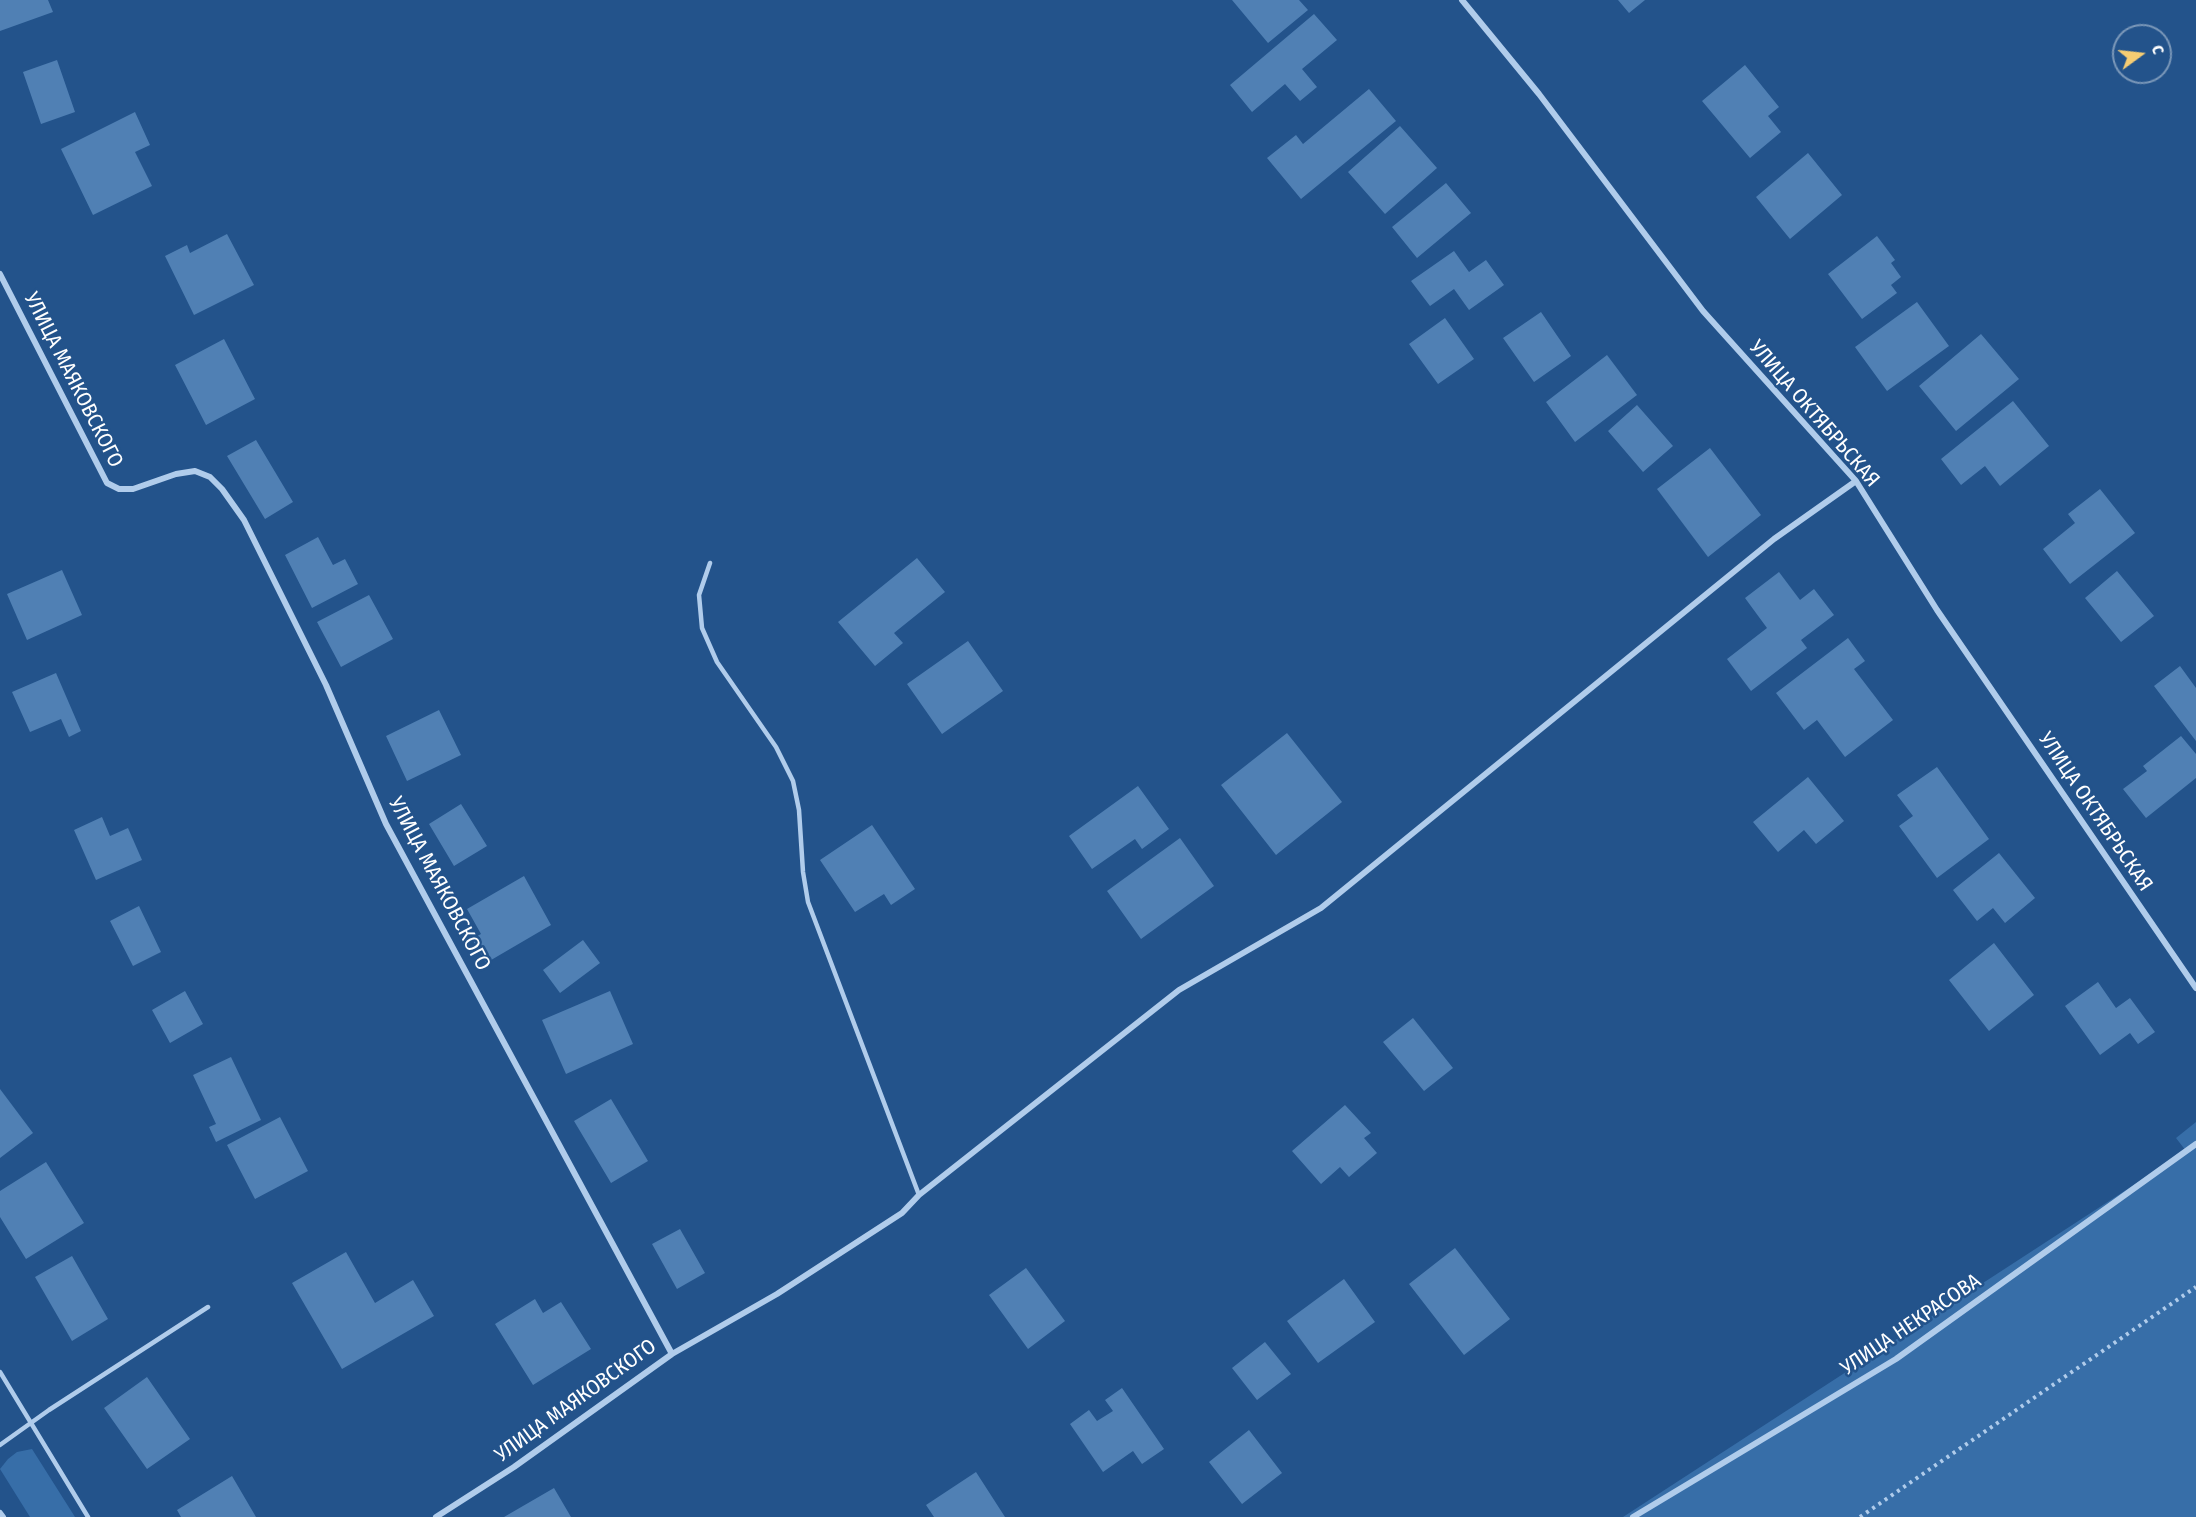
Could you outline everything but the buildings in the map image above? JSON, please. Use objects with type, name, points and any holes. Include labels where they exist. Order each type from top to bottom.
[{"type":"street","name":"УЛИЦА ОКТЯБРЬСКАЯ","points":[[1462,0],[1539,94],[1703,311],[1856,481],[1937,610],[2196,988]]},
{"type":"street","name":"УЛИЦА МАЯКОВСКОГО","points":[[0,274],[107,483],[119,489],[134,489],[177,474],[195,471],[204,473],[222,489],[244,520],[326,685],[386,824],[672,1354],[514,1467],[436,1517]]},
{"type":"street","points":[[672,1354],[777,1294],[878,1230],[902,1213],[919,1195],[1179,990],[1321,908],[1774,539],[1856,481]]},
{"type":"street","name":"УЛИЦА НЕКРАСОВА","points":[[1633,1517],[1896,1359],[2196,1144]]},
{"type":"street","points":[[0,1513],[3,1517]]},
{"type":"lane","points":[[710,562],[699,595],[702,628],[717,662],[776,747],[793,781],[800,810],[803,872],[808,902],[919,1195]]},
{"type":"lane","points":[[0,1445],[208,1307]]},
{"type":"lane","points":[[0,1372],[88,1517]]},
{"type":"path","points":[[1860,1517],[2196,1287]]},
{"type":"shaded area","points":[[2196,1122],[2196,1517],[1623,1517],[2186,1151],[2176,1138]]},
{"type":"shaded area","points":[[32,1449],[75,1517],[30,1517],[0,1469],[17,1452]]}]
